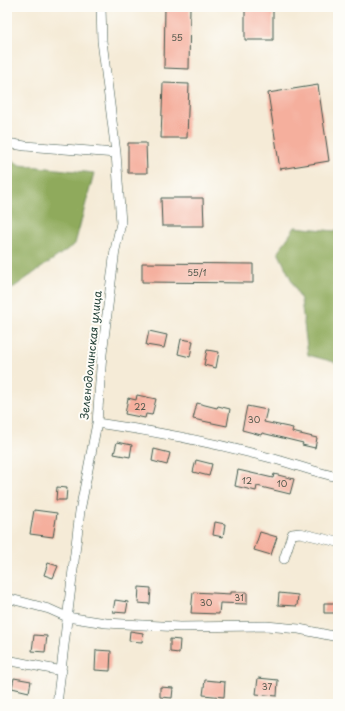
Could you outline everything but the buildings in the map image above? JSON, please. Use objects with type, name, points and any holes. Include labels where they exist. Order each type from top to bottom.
[{"type":"street","name":"Зеленодолинская улица","points":[[58,704],[80,511],[97,422],[102,354],[115,250],[121,223],[116,153],[102,41],[101,7]]},
{"type":"street","points":[[7,143],[25,146],[116,153]]},
{"type":"street","points":[[97,422],[157,431],[268,457],[338,477]]},
{"type":"street","points":[[284,559],[292,534],[300,533],[338,542]]},
{"type":"street","points":[[7,598],[49,609],[67,617],[106,623],[180,628],[266,626],[299,629],[338,637]]},
{"type":"street","points":[[7,660],[62,671]]},
{"type":"green space","points":[[7,157],[20,165],[94,173],[75,244],[7,292]]},
{"type":"green space","points":[[295,227],[334,231],[338,229],[338,363],[308,355],[301,300],[278,252]]}]
